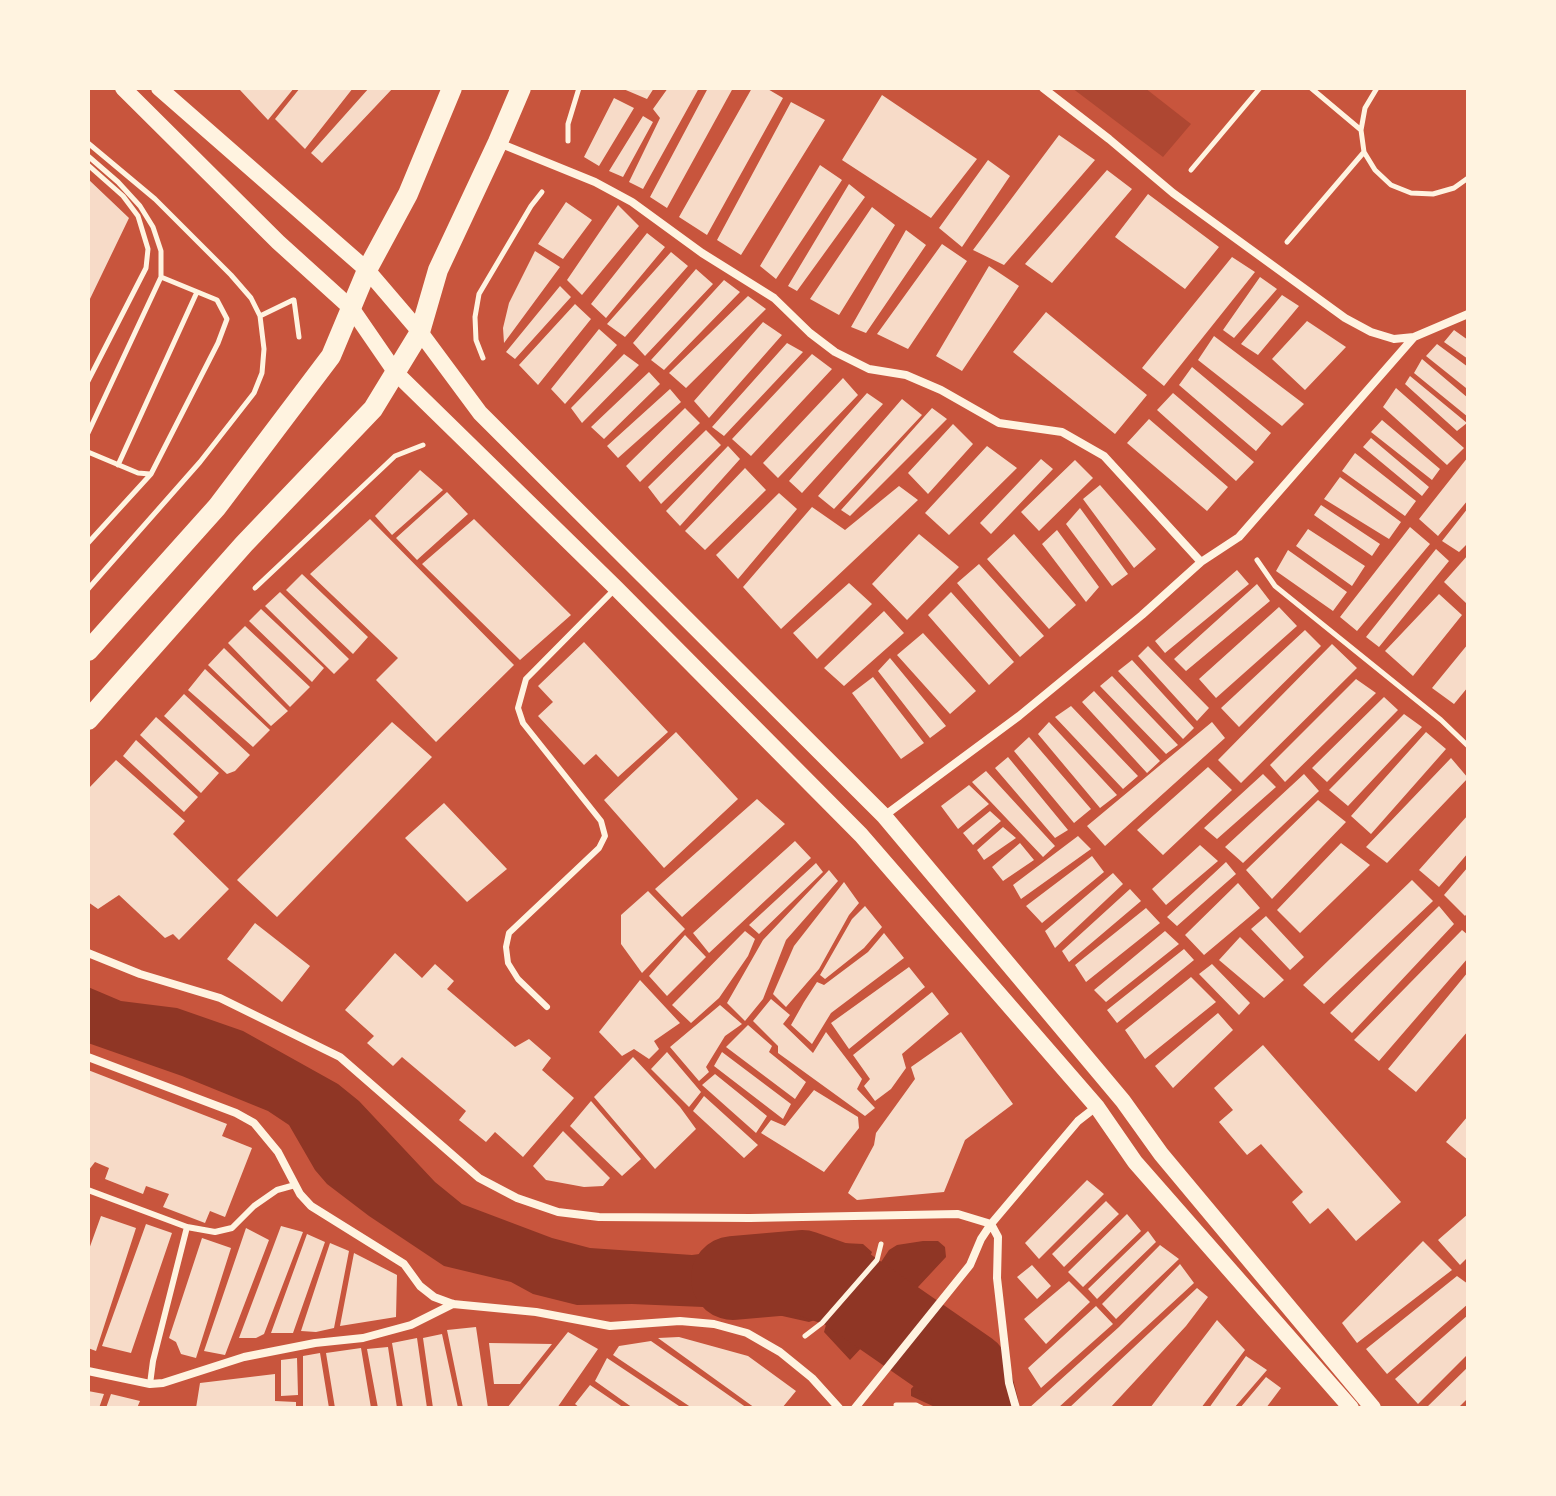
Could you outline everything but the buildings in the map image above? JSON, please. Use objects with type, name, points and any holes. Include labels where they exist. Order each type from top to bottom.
[{"type":"main road","points":[[123,88],[278,242],[352,309],[396,373],[616,588],[861,835],[1097,1107],[1135,1162],[1351,1408]]},
{"type":"main road","points":[[159,88],[367,270],[420,332],[480,413],[884,816],[1123,1101],[1161,1154],[1373,1408]]},
{"type":"main road","points":[[88,651],[217,507],[331,356],[367,270],[408,194],[452,88]]},
{"type":"main road","points":[[88,720],[244,544],[373,409],[420,332],[438,270],[521,88]]},
{"type":"street","points":[[1043,88],[1173,193],[1345,318],[1371,332],[1394,339],[1414,337],[1468,314]]},
{"type":"street","points":[[498,142],[595,182],[643,208],[702,253],[774,298],[835,352],[869,369],[918,380],[999,423],[1062,432],[1104,456],[1201,562]]},
{"type":"street","points":[[884,816],[1019,716],[1201,562],[1239,537],[1414,337]]},
{"type":"street","points":[[88,953],[140,974],[220,998],[340,1057],[479,1178],[517,1198],[558,1212],[599,1217],[750,1218],[958,1214],[991,1224],[998,1237],[997,1278],[1009,1383],[1016,1408]]},
{"type":"street","points":[[88,1057],[236,1113],[254,1123],[278,1152],[300,1194],[311,1206],[404,1264],[420,1286],[434,1297],[453,1304],[536,1312],[610,1326],[680,1321],[714,1324],[747,1333],[780,1352],[812,1378],[839,1408]]},
{"type":"street","points":[[855,1408],[970,1265],[991,1224],[1078,1121],[1097,1107]]},
{"type":"street","points":[[88,1371],[150,1384],[163,1383],[244,1357],[315,1343],[363,1338],[411,1325],[453,1304]]},
{"type":"lane","points":[[547,1007],[518,979],[508,963],[506,947],[509,933],[599,848],[605,836],[601,821],[523,723],[518,708],[526,679],[606,602],[616,588]]},
{"type":"lane","points":[[88,1190],[187,1227],[225,1232],[277,1190],[295,1185]]},
{"type":"lane","points":[[150,1384],[187,1227]]},
{"type":"path","points":[[485,363],[476,340],[475,317],[479,294],[531,206],[559,166],[568,147],[568,124],[579,88]]},
{"type":"path","points":[[1311,88],[1361,130]]},
{"type":"path","points":[[1377,88],[1365,108],[1361,130],[1364,152],[1375,170],[1391,185],[1411,193],[1433,194],[1454,188],[1468,178]]},
{"type":"path","points":[[1173,193],[1257,89]]},
{"type":"path","points":[[88,143],[155,199],[251,298],[260,316],[264,349],[262,373],[254,393],[200,462],[88,589]]},
{"type":"path","points":[[1269,261],[1364,152]]},
{"type":"path","points":[[88,156],[140,206],[153,227],[161,251],[161,277],[88,433]]},
{"type":"path","points":[[88,165],[123,196],[138,216],[148,249],[146,268],[88,381]]},
{"type":"path","points":[[88,543],[151,474],[218,343],[227,319],[217,300],[161,277]]},
{"type":"path","points":[[288,289],[294,300],[299,342]]},
{"type":"path","points":[[118,465],[197,292]]},
{"type":"path","points":[[260,316],[294,300]]},
{"type":"path","points":[[248,595],[395,456],[424,445]]},
{"type":"path","points":[[88,452],[138,473],[151,474]]},
{"type":"path","points":[[1239,537],[1275,586],[1441,720],[1468,746]]},
{"type":"path","points":[[801,1340],[822,1323],[877,1260]]},
{"type":"shaded area","points":[[1072,88],[1145,88],[1191,124],[1163,157]]},
{"type":"shaded area","points":[[88,987],[121,1001],[177,1008],[243,1031],[338,1084],[359,1101],[435,1182],[462,1204],[552,1238],[590,1248],[692,1255],[782,1243],[823,1242],[863,1244],[872,1252],[867,1264],[821,1318],[809,1322],[751,1309],[577,1305],[533,1294],[511,1282],[444,1266],[327,1184],[315,1170],[289,1125],[268,1111],[88,1043]]},
{"type":"shaded area","points":[[938,1241],[945,1247],[946,1257],[850,1360],[824,1332],[826,1325],[889,1250],[897,1245]]},
{"type":"shaded area","points":[[962,1333],[978,1336],[1001,1408],[937,1408],[911,1396],[911,1389]]},
{"type":"waterway","points":[[733,1278],[802,1272],[844,1287],[968,1373],[977,1408]]}]
